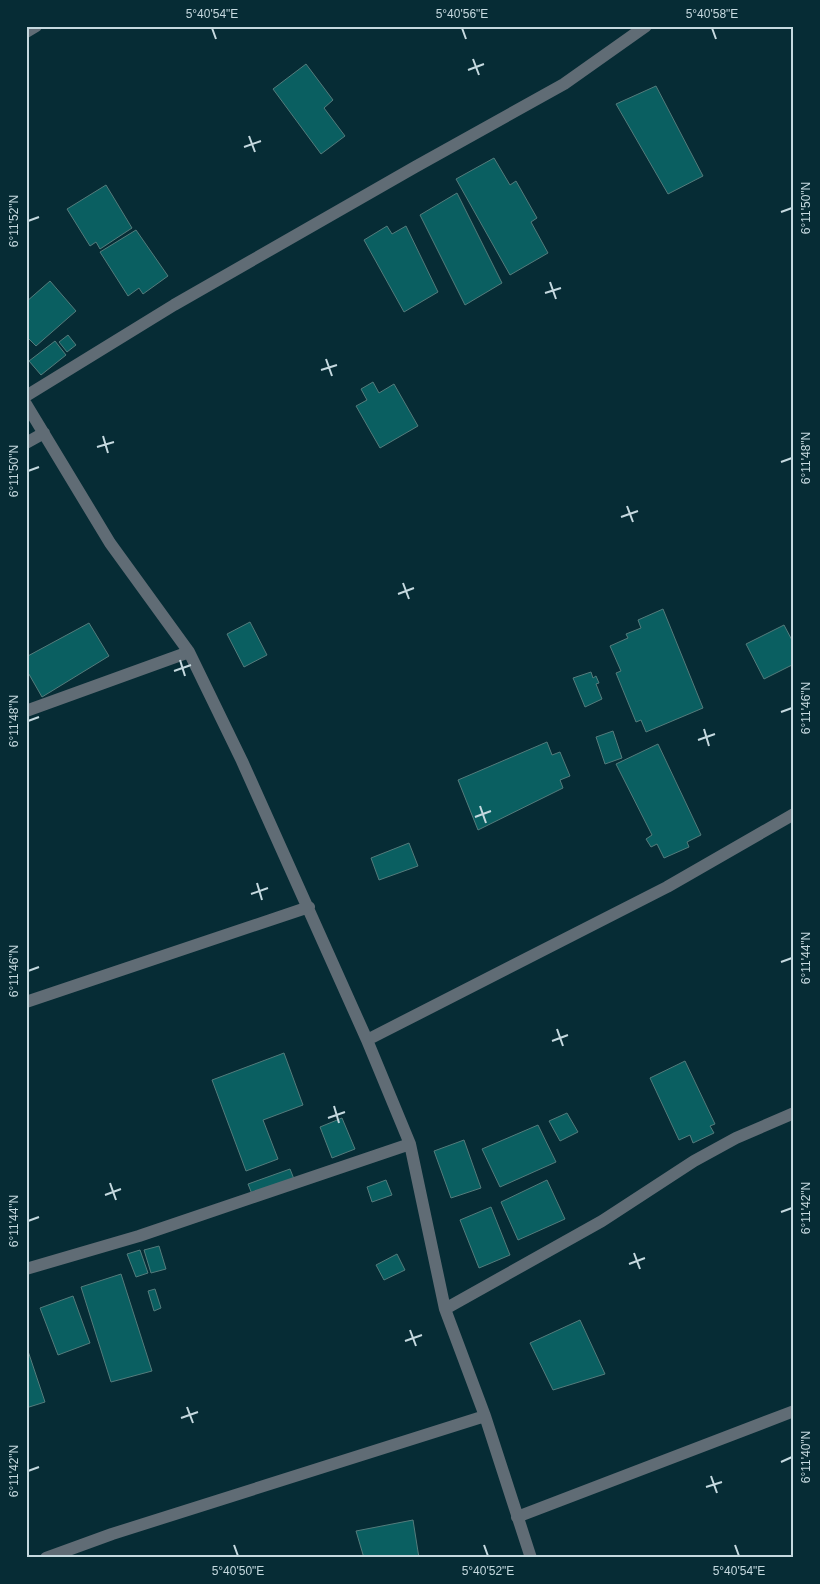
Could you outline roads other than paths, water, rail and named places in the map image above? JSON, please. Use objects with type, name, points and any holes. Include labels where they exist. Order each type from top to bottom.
[{"type":"street","points":[[26,32],[36,26]]},
{"type":"street","points":[[26,396],[174,305],[564,84],[646,26]]},
{"type":"street","points":[[26,404],[110,543],[189,652],[242,761],[368,1040],[410,1144],[445,1309],[485,1416],[531,1558]]},
{"type":"street","points":[[26,443],[44,433]]},
{"type":"street","points":[[26,711],[189,652]]},
{"type":"street","points":[[368,1040],[666,887],[794,814]]},
{"type":"street","points":[[26,1002],[308,907]]},
{"type":"street","points":[[445,1309],[602,1221],[694,1161],[736,1138],[794,1113]]},
{"type":"street","points":[[26,1270],[139,1236],[410,1144]]},
{"type":"street","points":[[517,1517],[794,1411]]},
{"type":"street","points":[[46,1558],[112,1534],[485,1416]]}]
